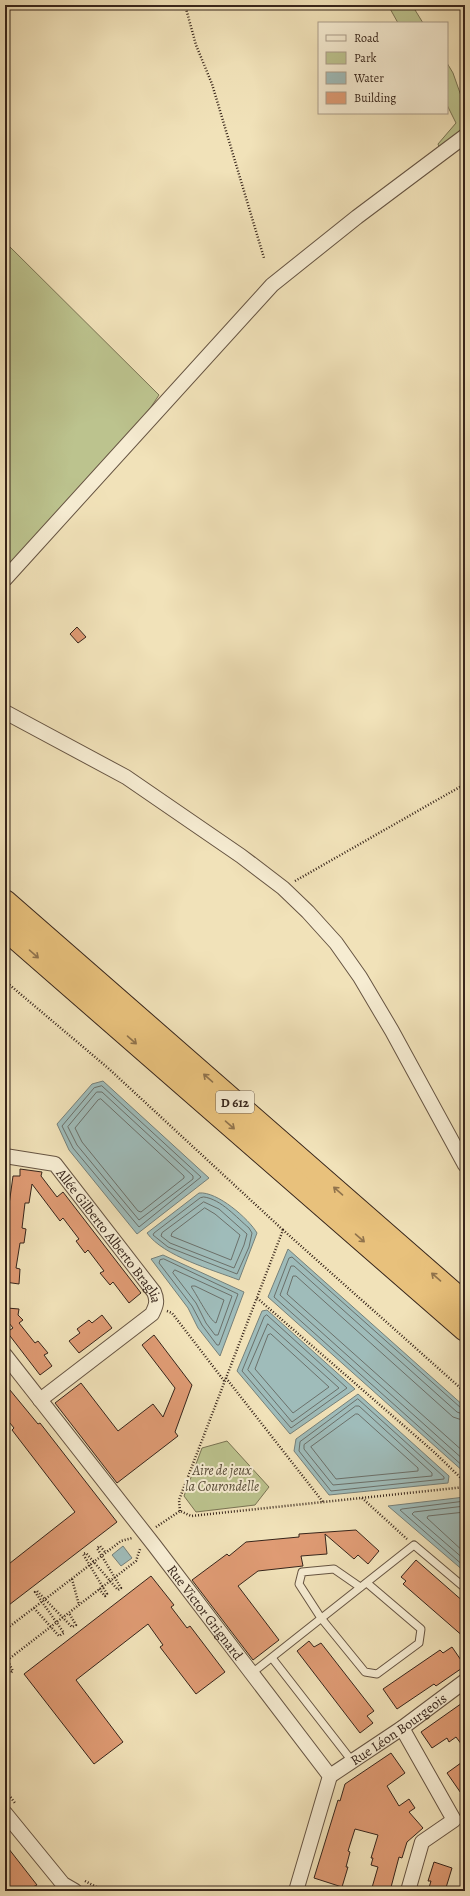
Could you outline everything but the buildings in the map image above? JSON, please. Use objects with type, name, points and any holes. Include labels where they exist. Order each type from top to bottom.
[{"type":"highway","points":[[5,884],[82,955],[117,999]]},
{"type":"highway","name":"D 612","points":[[5,901],[465,1302]]},
{"type":"highway","name":"D 612","points":[[5,929],[465,1330]]},
{"type":"street","points":[[5,579],[272,285],[357,217],[465,136]]},
{"type":"street","points":[[5,712],[126,777],[241,856],[283,888],[308,912],[336,943],[360,977],[392,1031],[465,1165]]},
{"type":"street","name":"Allée Gilberto Alberto Braglia","points":[[5,1156],[55,1164],[154,1292],[156,1305],[152,1314],[40,1400]]},
{"type":"street","name":"Rue Victor Grignard","points":[[5,1355],[145,1534],[330,1776]]},
{"type":"street","name":"Rue Léon Bourgeois","points":[[330,1776],[402,1728],[465,1681]]},
{"type":"street","points":[[402,1728],[460,1816],[422,1842],[408,1891]]},
{"type":"street","points":[[296,1891],[330,1776]]},
{"type":"street","points":[[5,1813],[54,1874],[63,1884],[75,1891]]},
{"type":"lane","points":[[252,1673],[414,1545],[465,1588]]},
{"type":"lane","points":[[334,1569],[364,1585],[421,1629],[419,1643],[377,1674],[365,1672],[321,1618],[299,1584],[302,1572],[334,1569]]},
{"type":"lane","points":[[272,1658],[352,1761]]},
{"type":"path","points":[[185,5],[196,45],[212,84],[264,258]]},
{"type":"path","points":[[283,888],[465,784]]},
{"type":"path","points":[[5,981],[108,1068],[282,1230],[465,1392]]},
{"type":"path","points":[[180,1510],[179,1500],[282,1230]]},
{"type":"path","points":[[257,1298],[434,1452],[465,1482]]},
{"type":"path","points":[[156,1305],[172,1313],[225,1382]]},
{"type":"path","points":[[226,1378],[323,1502]]},
{"type":"path","points":[[180,1510],[191,1516],[465,1487]]},
{"type":"path","points":[[361,1498],[414,1545]]},
{"type":"path","points":[[5,1630],[121,1541],[145,1534],[180,1510]]},
{"type":"path","points":[[6,1661],[136,1561],[145,1534]]},
{"type":"path","points":[[99,1589],[105,1596],[107,1594],[83,1554],[86,1553],[118,1590],[121,1588],[97,1548],[100,1546],[106,1552]]},
{"type":"path","points":[[72,1579],[79,1605]]},
{"type":"path","points":[[34,1608],[59,1636],[64,1633],[35,1592],[37,1591],[72,1627],[76,1624],[69,1612]]},
{"type":"path","points":[[5,1656],[6,1661],[13,1671],[10,1673],[5,1666]]},
{"type":"green space","points":[[388,5],[412,5],[422,22],[397,22]]},
{"type":"green space","points":[[448,65],[453,73],[465,107],[465,131],[440,150],[438,144],[456,123],[448,107]]},
{"type":"green space","points":[[5,242],[159,395],[141,422],[5,569]]},
{"type":"green space","name":"Aire de jeux la Courondelle","points":[[227,1441],[269,1487],[255,1505],[196,1512],[184,1496],[202,1448]]},
{"type":"water","points":[[103,1081],[209,1178],[137,1234],[69,1150],[57,1124],[92,1084]]},
{"type":"water","points":[[199,1193],[215,1196],[232,1207],[253,1227],[257,1233],[239,1280],[203,1267],[164,1249],[147,1233]]},
{"type":"water","points":[[288,1249],[465,1407],[465,1473],[268,1297]]},
{"type":"water","points":[[163,1255],[244,1292],[220,1356],[198,1328],[188,1308],[151,1259]]},
{"type":"water","points":[[267,1310],[355,1389],[290,1434],[237,1371],[262,1311]]},
{"type":"water","points":[[358,1394],[449,1476],[448,1483],[329,1495],[294,1451],[296,1439]]},
{"type":"water","points":[[465,1497],[465,1572],[388,1506]]},
{"type":"water","points":[[123,1546],[132,1558],[121,1566],[112,1555]]}]
